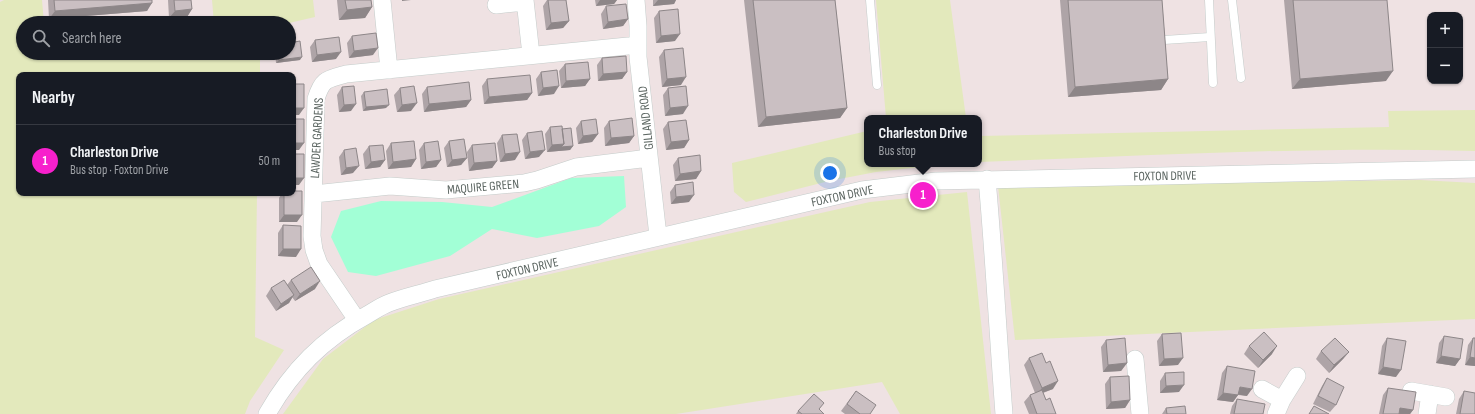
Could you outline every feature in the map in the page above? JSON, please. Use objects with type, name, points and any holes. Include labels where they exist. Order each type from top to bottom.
[{"type":"street","points":[[382,0],[389,70]]},
{"type":"street","name":"GILLAND ROAD","points":[[636,0],[638,57],[658,236]]},
{"type":"street","points":[[496,5],[525,1],[531,55]]},
{"type":"street","name":"LAWDER GARDENS","points":[[357,320],[319,264],[314,250],[312,236],[316,99],[320,87],[324,82],[346,74],[638,45]]},
{"type":"street","name":"MAQUIRE GREEN","points":[[314,194],[390,186],[446,190],[524,183],[576,167],[649,158]]},
{"type":"street","name":"FOXTON DRIVE","points":[[267,414],[286,383],[310,356],[357,320],[388,304],[435,289],[658,236],[862,190],[936,181],[987,179],[1475,169]]},
{"type":"street","points":[[987,179],[994,259],[995,297],[1004,414]]},
{"type":"street","points":[[1135,359],[1140,414]]},
{"type":"street","points":[[1262,389],[1279,407],[1297,376]]},
{"type":"street","points":[[1411,391],[1438,395],[1427,414]]},
{"type":"lane","points":[[870,0],[877,85]]},
{"type":"lane","points":[[1209,0],[1213,82]]},
{"type":"lane","points":[[1232,0],[1241,78]]},
{"type":"lane","points":[[1164,40],[1210,38]]},
{"type":"shaded area","points":[[4,0],[42,0],[43,16],[16,16],[16,60],[260,60],[260,72],[16,72],[16,196],[257,196],[255,337],[284,350],[250,401],[245,414],[0,414],[0,2]]},
{"type":"shaded area","points":[[212,0],[313,0],[315,17],[296,21],[296,16],[213,16]]},
{"type":"shaded area","points":[[876,0],[950,0],[966,115],[886,115]]},
{"type":"shaded area","points":[[1475,110],[1475,151],[1289,151],[982,162],[982,136],[1389,127],[1388,111]]},
{"type":"shaded area","points":[[864,132],[864,167],[920,167],[876,172],[829,181],[746,202],[734,192],[732,163]]},
{"type":"shaded area","points":[[624,176],[626,207],[599,226],[537,238],[492,229],[450,256],[376,276],[348,272],[331,237],[341,211],[381,201],[442,202],[492,207],[571,178]]},
{"type":"shaded area","points":[[1420,180],[1475,183],[1475,319],[1015,340],[998,186]]},
{"type":"shaded area","points":[[967,192],[991,414],[900,414],[882,382],[676,414],[283,414],[323,359],[374,320],[439,299],[870,202]]},
{"type":"building","points":[[54,0],[152,0],[152,3],[55,11]]},
{"type":"building","points":[[174,0],[191,0],[192,9],[175,11]]},
{"type":"building","points":[[345,0],[371,0],[372,7],[347,10]]},
{"type":"building","points":[[548,0],[566,0],[569,21],[551,23]]},
{"type":"building","points":[[753,0],[835,0],[847,108],[766,117]]},
{"type":"building","points":[[1068,0],[1162,0],[1168,79],[1075,87]]},
{"type":"building","points":[[1293,0],[1387,0],[1393,71],[1300,79]]},
{"type":"building","points":[[626,4],[628,19],[608,22],[606,6]]},
{"type":"building","points":[[678,9],[680,34],[661,36],[659,11]]},
{"type":"building","points":[[376,33],[378,48],[354,51],[352,36]]},
{"type":"building","points":[[339,37],[341,52],[317,55],[315,40]]},
{"type":"building","points":[[300,41],[302,57],[296,58],[296,42]]},
{"type":"building","points":[[683,48],[686,77],[667,79],[664,50]]},
{"type":"building","points":[[626,56],[627,72],[603,74],[602,58]]},
{"type":"building","points":[[588,62],[590,79],[566,81],[565,64]]},
{"type":"building","points":[[557,70],[559,86],[543,88],[541,72]]},
{"type":"building","points":[[530,75],[532,93],[489,97],[487,79]]},
{"type":"building","points":[[469,82],[471,100],[429,104],[427,87]]},
{"type":"building","points":[[296,84],[304,84],[304,108],[296,108]]},
{"type":"building","points":[[354,86],[356,104],[344,105],[342,87]]},
{"type":"building","points":[[414,86],[417,103],[402,105],[400,88]]},
{"type":"building","points":[[686,86],[688,106],[670,108],[668,88]]},
{"type":"building","points":[[387,89],[389,105],[366,107],[364,92]]},
{"type":"building","points":[[632,118],[634,136],[611,138],[609,121]]},
{"type":"building","points":[[296,119],[304,119],[304,143],[296,143]]},
{"type":"building","points":[[596,119],[598,134],[583,136],[581,121]]},
{"type":"building","points":[[686,120],[689,140],[671,142],[668,122]]},
{"type":"building","points":[[562,126],[564,144],[552,145],[550,127]]},
{"type":"building","points":[[571,128],[573,146],[561,147],[564,144],[562,129]]},
{"type":"building","points":[[542,131],[545,150],[530,152],[527,133]]},
{"type":"building","points":[[517,134],[520,152],[505,154],[502,135]]},
{"type":"building","points":[[464,139],[467,158],[452,160],[449,141]]},
{"type":"building","points":[[414,141],[416,159],[393,162],[391,143]]},
{"type":"building","points":[[438,141],[441,160],[426,162],[424,143]]},
{"type":"building","points":[[495,143],[497,161],[474,163],[472,145]]},
{"type":"building","points":[[383,145],[385,160],[371,162],[369,146]]},
{"type":"building","points":[[356,148],[359,166],[346,168],[344,150]]},
{"type":"building","points":[[296,154],[304,154],[304,178],[296,178]]},
{"type":"building","points":[[700,155],[701,171],[680,174],[678,158]]},
{"type":"building","points":[[693,182],[694,195],[676,197],[675,185]]},
{"type":"building","points":[[296,191],[302,191],[302,215],[284,215],[284,196],[296,196]]},
{"type":"building","points":[[283,225],[301,226],[301,249],[283,249]]},
{"type":"building","points":[[311,267],[320,281],[300,294],[291,280]]},
{"type":"building","points":[[284,280],[294,295],[281,304],[271,288]]},
{"type":"building","points":[[1264,332],[1277,346],[1263,360],[1249,346]]},
{"type":"building","points":[[1181,333],[1183,358],[1164,359],[1162,334]]},
{"type":"building","points":[[1444,336],[1463,339],[1460,359],[1441,356]]},
{"type":"building","points":[[1125,338],[1127,363],[1108,365],[1106,340]]},
{"type":"building","points":[[1335,338],[1349,352],[1334,365],[1321,351]]},
{"type":"building","points":[[1387,338],[1406,341],[1401,370],[1383,367]]},
{"type":"building","points":[[1473,338],[1475,338],[1475,358],[1470,357]]},
{"type":"building","points":[[1042,353],[1046,363],[1050,361],[1058,381],[1042,388],[1029,358]]},
{"type":"building","points":[[1227,366],[1255,371],[1252,389],[1240,387],[1238,395],[1223,393]]},
{"type":"building","points":[[1184,372],[1184,385],[1166,386],[1165,373]]},
{"type":"building","points":[[1129,376],[1130,400],[1111,402],[1110,377]]},
{"type":"building","points":[[1327,378],[1344,387],[1336,405],[1318,396]]},
{"type":"building","points":[[1388,388],[1416,392],[1413,410],[1400,408],[1399,414],[1383,414]]},
{"type":"building","points":[[1042,390],[1046,400],[1050,398],[1056,414],[1037,414],[1030,395]]},
{"type":"building","points":[[856,391],[876,405],[870,414],[860,414],[847,404]]},
{"type":"building","points":[[1464,391],[1475,393],[1475,414],[1460,414]]},
{"type":"building","points":[[814,394],[824,403],[819,409],[824,414],[802,414],[798,411]]},
{"type":"building","points":[[1237,399],[1265,404],[1263,414],[1234,414]]},
{"type":"building","points":[[1185,406],[1186,414],[1167,414],[1166,408]]},
{"type":"building","points":[[1314,406],[1329,414],[1309,414]]},
{"type":"place","name":"Charleston Drive","points":[[923,195]]}]
